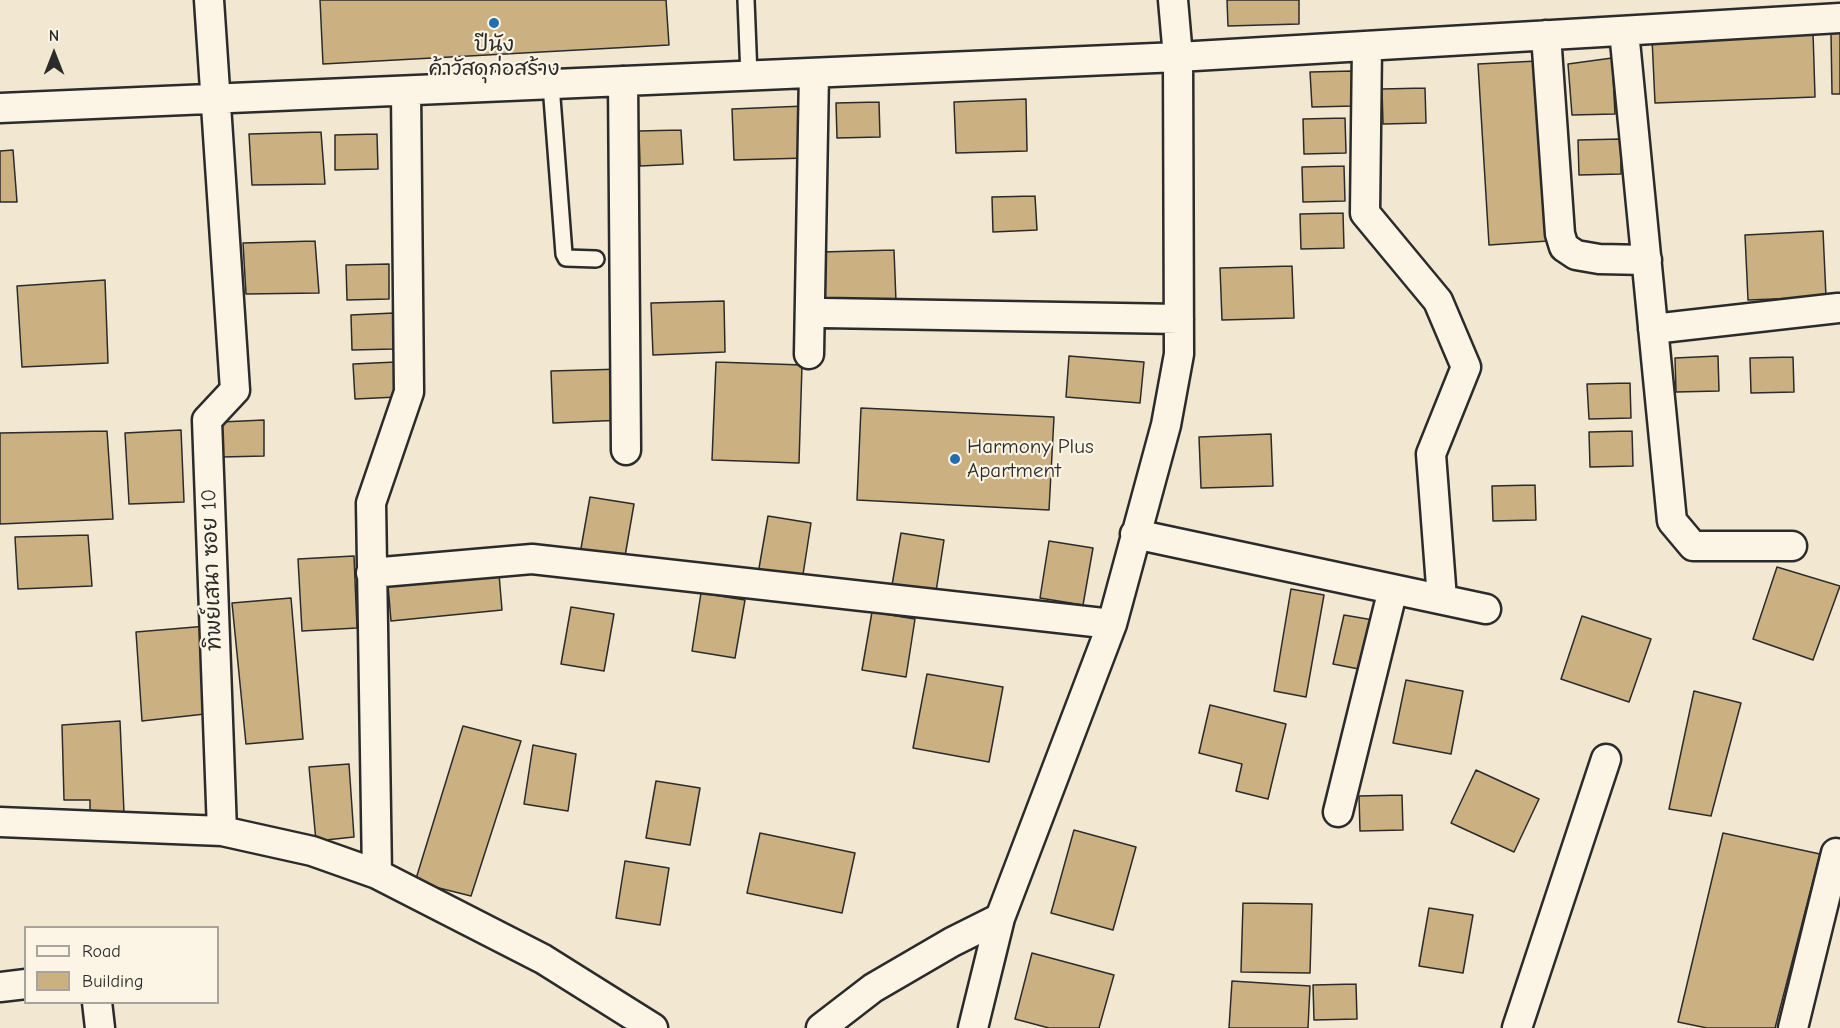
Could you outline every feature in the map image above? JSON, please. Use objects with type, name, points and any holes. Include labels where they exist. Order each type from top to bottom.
[{"type":"street","name":"ทิพย์เสนา ซอย 10","points":[[210,0],[235,390],[207,420],[222,831]]},
{"type":"street","points":[[973,1028],[1000,918],[1112,624],[1166,425],[1179,354],[1178,57],[1173,0]]},
{"type":"street","points":[[0,108],[1178,57],[1840,18]]},
{"type":"street","points":[[1624,31],[1672,521],[1693,546],[1792,546]]},
{"type":"street","points":[[1546,35],[1560,234],[1564,247],[1576,255],[1599,260],[1647,260]]},
{"type":"street","points":[[1367,46],[1365,213],[1438,301],[1466,368],[1431,454],[1442,599]]},
{"type":"street","points":[[809,354],[814,73]]},
{"type":"street","points":[[623,81],[626,450]]},
{"type":"street","points":[[377,874],[371,503],[409,392],[406,91]]},
{"type":"street","points":[[1653,329],[1838,308]]},
{"type":"street","points":[[824,313],[1179,319]]},
{"type":"street","points":[[1135,534],[1486,609]]},
{"type":"street","points":[[371,573],[532,559],[1112,624]]},
{"type":"street","points":[[1338,812],[1393,589]]},
{"type":"street","points":[[1516,1028],[1606,759]]},
{"type":"street","points":[[0,822],[222,831],[312,851],[377,874],[543,959],[653,1028]]},
{"type":"street","points":[[1793,1028],[1836,854]]},
{"type":"street","points":[[821,1028],[873,988],[952,942],[1000,918]]},
{"type":"street","points":[[0,987],[24,984]]},
{"type":"street","points":[[97,1004],[100,1028]]},
{"type":"lane","points":[[746,0],[749,76]]},
{"type":"lane","points":[[551,85],[564,254],[566,258],[596,259]]},
{"type":"building","name":"ปีนัง ค้าวัสดุก่อสร้าง","points":[[320,0],[666,0],[669,45],[323,64]]},
{"type":"building","points":[[1227,0],[1299,0],[1299,24],[1228,26]]},
{"type":"building","points":[[1813,32],[1815,97],[1655,103],[1652,38]]},
{"type":"building","points":[[1831,33],[1840,33],[1840,94],[1832,94]]},
{"type":"building","points":[[1612,58],[1615,114],[1572,115],[1568,64]]},
{"type":"building","points":[[1537,61],[1548,241],[1489,245],[1478,64]]},
{"type":"building","points":[[1354,71],[1354,106],[1312,107],[1310,72]]},
{"type":"building","points":[[1425,88],[1426,123],[1383,124],[1382,89]]},
{"type":"building","points":[[1026,99],[1027,151],[956,153],[954,102]]},
{"type":"building","points":[[879,102],[880,137],[837,138],[836,103]]},
{"type":"building","points":[[805,106],[806,158],[734,160],[732,109]]},
{"type":"building","points":[[1345,118],[1346,153],[1304,154],[1303,119]]},
{"type":"building","points":[[681,130],[683,164],[640,166],[639,131]]},
{"type":"building","points":[[321,132],[325,184],[252,185],[249,134]]},
{"type":"building","points":[[377,134],[378,169],[335,170],[335,135]]},
{"type":"building","points":[[1621,139],[1621,174],[1579,175],[1578,140]]},
{"type":"building","points":[[13,150],[17,202],[0,202],[0,151]]},
{"type":"building","points":[[1344,166],[1345,201],[1303,202],[1302,167]]},
{"type":"building","points":[[1035,196],[1037,230],[993,232],[992,197]]},
{"type":"building","points":[[1343,213],[1344,248],[1301,249],[1300,214]]},
{"type":"building","points":[[1823,231],[1826,297],[1748,300],[1745,235]]},
{"type":"building","points":[[315,241],[319,293],[246,294],[243,243]]},
{"type":"building","points":[[894,250],[896,302],[824,304],[822,252]]},
{"type":"building","points":[[389,264],[389,299],[347,300],[346,265]]},
{"type":"building","points":[[1292,266],[1294,318],[1222,320],[1220,268]]},
{"type":"building","points":[[105,280],[108,363],[22,367],[17,286]]},
{"type":"building","points":[[724,301],[725,352],[653,355],[651,303]]},
{"type":"building","points":[[394,313],[394,349],[352,350],[351,315]]},
{"type":"building","points":[[1069,356],[1144,362],[1140,403],[1066,397]]},
{"type":"building","points":[[1718,356],[1719,391],[1676,392],[1675,358]]},
{"type":"building","points":[[1793,357],[1794,392],[1751,393],[1750,358]]},
{"type":"building","points":[[396,362],[397,397],[355,399],[353,364]]},
{"type":"building","points":[[716,362],[802,365],[799,463],[712,460]]},
{"type":"building","points":[[623,369],[624,420],[553,423],[551,371]]},
{"type":"building","points":[[1630,383],[1631,418],[1589,419],[1587,384]]},
{"type":"building","name":"Harmony Plus Apartment","points":[[861,408],[1054,417],[1049,510],[857,500]]},
{"type":"building","points":[[264,420],[264,456],[222,457],[221,422]]},
{"type":"building","points":[[181,430],[184,502],[129,504],[125,433]]},
{"type":"building","points":[[107,431],[113,519],[0,524],[0,433]]},
{"type":"building","points":[[1632,431],[1633,466],[1590,467],[1589,432]]},
{"type":"building","points":[[1271,434],[1273,486],[1201,488],[1199,437]]},
{"type":"building","points":[[1535,485],[1536,520],[1493,521],[1492,486]]},
{"type":"building","points":[[590,497],[634,504],[624,562],[580,554]]},
{"type":"building","points":[[768,516],[811,523],[802,581],[758,574]]},
{"type":"building","points":[[901,533],[944,540],[935,598],[891,591]]},
{"type":"building","points":[[88,535],[92,586],[18,589],[15,537]]},
{"type":"building","points":[[1049,541],[1093,548],[1083,605],[1040,598]]},
{"type":"building","points":[[354,556],[357,628],[302,631],[298,559]]},
{"type":"building","points":[[1777,567],[1840,586],[1813,660],[1753,639]]},
{"type":"building","points":[[499,574],[502,610],[391,621],[388,585]]},
{"type":"building","points":[[1291,589],[1324,595],[1306,697],[1274,691]]},
{"type":"building","points":[[701,593],[745,600],[735,658],[692,651]]},
{"type":"building","points":[[291,598],[303,739],[246,744],[232,603]]},
{"type":"building","points":[[571,607],[614,614],[604,671],[561,664]]},
{"type":"building","points":[[872,612],[915,619],[906,677],[862,670]]},
{"type":"building","points":[[1344,615],[1379,621],[1369,671],[1333,664]]},
{"type":"building","points":[[1582,616],[1651,639],[1629,702],[1561,679]]},
{"type":"building","points":[[207,626],[214,713],[142,721],[136,632]]},
{"type":"building","points":[[927,674],[1003,687],[989,762],[913,748]]},
{"type":"building","points":[[1406,680],[1463,691],[1451,754],[1393,743]]},
{"type":"building","points":[[1694,691],[1741,703],[1711,816],[1669,809]]},
{"type":"building","points":[[1210,705],[1286,724],[1268,799],[1236,791],[1242,764],[1199,753]]},
{"type":"building","points":[[120,721],[124,813],[90,811],[90,800],[64,800],[62,725]]},
{"type":"building","points":[[463,726],[521,741],[471,896],[415,882]]},
{"type":"building","points":[[533,745],[576,754],[568,811],[524,804]]},
{"type":"building","points":[[349,764],[354,837],[316,841],[309,767]]},
{"type":"building","points":[[1476,770],[1539,799],[1514,852],[1451,823]]},
{"type":"building","points":[[656,781],[700,788],[690,845],[646,838]]},
{"type":"building","points":[[1402,795],[1403,830],[1360,831],[1359,796]]},
{"type":"building","points":[[1074,830],[1136,847],[1113,930],[1051,913]]},
{"type":"building","points":[[760,833],[855,853],[842,913],[747,893]]},
{"type":"building","points":[[1723,833],[1820,854],[1775,1028],[1707,1028],[1678,1022]]},
{"type":"building","points":[[625,861],[669,868],[660,925],[616,918]]},
{"type":"building","points":[[1243,903],[1312,904],[1310,973],[1241,972]]},
{"type":"building","points":[[1429,908],[1473,915],[1463,973],[1419,966]]},
{"type":"building","points":[[1032,953],[1114,975],[1099,1028],[1049,1028],[1015,1019]]},
{"type":"building","points":[[1232,981],[1310,986],[1308,1028],[1229,1028]]},
{"type":"building","points":[[1356,984],[1357,1019],[1314,1020],[1313,985]]},
{"type":"place","name":"ปีนัง ค้าวัสดุก่อสร้าง","points":[[494,23]]},
{"type":"place","name":"Harmony Plus Apartment","points":[[955,459]]}]
